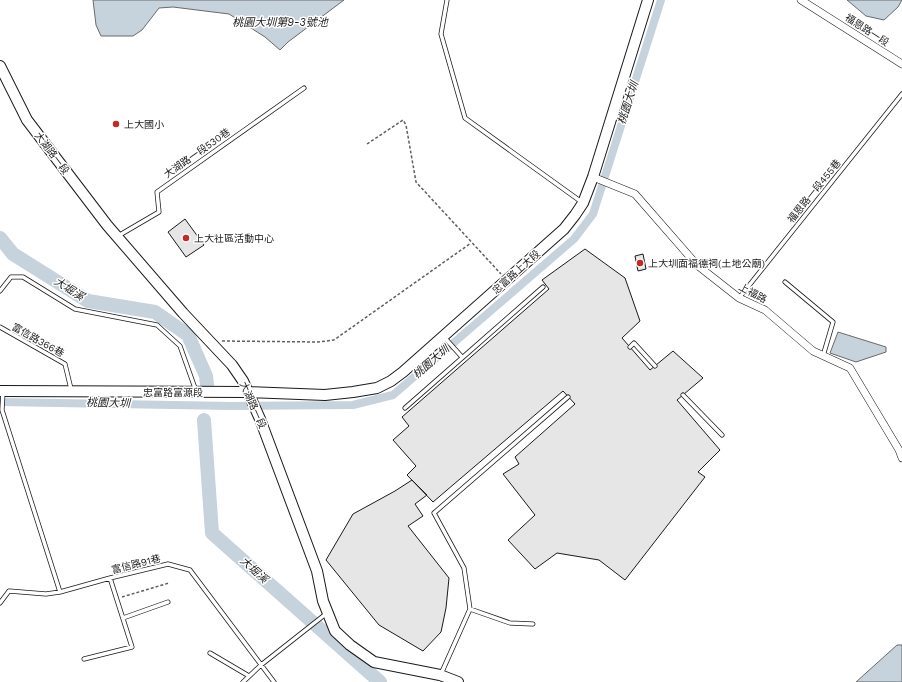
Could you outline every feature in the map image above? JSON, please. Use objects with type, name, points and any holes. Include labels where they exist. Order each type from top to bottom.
[{"type":"street","name":"忠富路上大段","points":[[249,392],[326,394],[353,392],[377,388],[391,381],[444,337],[564,229],[583,203],[596,178],[648,0]]},
{"type":"street","name":"福恩路一段","points":[[801,0],[902,64]]},
{"type":"street","name":"大湖路一段","points":[[0,66],[27,120],[118,236],[183,313],[232,365],[243,381],[254,403],[317,571],[323,601],[335,631],[374,662],[440,675],[458,682]]},
{"type":"street","name":"上福路","points":[[596,178],[635,194],[697,264],[739,298],[765,310],[813,351],[850,368],[899,450],[902,458]]},
{"type":"street","name":"忠富路富源段","points":[[2,392],[249,392]]},
{"type":"lane","points":[[447,0],[441,34],[465,118],[583,203]]},
{"type":"lane","name":"大湖路一段530巷","points":[[118,236],[159,212],[157,192],[304,88]]},
{"type":"lane","name":"福恩路一段455巷","points":[[739,298],[902,94]]},
{"type":"lane","points":[[0,291],[11,277],[23,277],[75,309],[157,325],[180,346],[197,392]]},
{"type":"lane","points":[[785,282],[834,322],[823,356]]},
{"type":"lane","points":[[405,408],[543,287]]},
{"type":"lane","name":"富信路366巷","points":[[0,327],[65,364],[72,392]]},
{"type":"lane","points":[[444,337],[462,358]]},
{"type":"lane","points":[[630,347],[634,343],[655,366]]},
{"type":"lane","points":[[2,392],[2,410],[60,592]]},
{"type":"lane","points":[[683,395],[722,435]]},
{"type":"lane","points":[[440,675],[470,609],[464,568],[434,513],[568,397]]},
{"type":"lane","name":"富信路91巷","points":[[0,603],[9,591],[46,594],[60,592],[168,564],[190,570],[274,682]]},
{"type":"lane","points":[[84,659],[132,646],[110,578]]},
{"type":"lane","points":[[123,618],[168,602]]},
{"type":"lane","points":[[470,609],[510,623],[533,624]]},
{"type":"lane","points":[[243,682],[261,664],[328,613]]},
{"type":"lane","points":[[210,653],[249,676]]},
{"type":"path","points":[[366,144],[403,120],[406,126],[416,182],[471,243],[507,280]]},
{"type":"path","points":[[210,341],[318,342],[334,340],[471,243]]},
{"type":"path","points":[[116,598],[169,583]]},
{"type":"water","name":"桃園大圳第9-3號池","points":[[93,0],[344,0],[288,42],[280,50],[265,37],[229,14],[173,7],[159,8],[142,30],[133,36],[101,36],[96,25]]},
{"type":"water","points":[[847,0],[902,0],[898,7],[884,20],[866,16]]},
{"type":"water","points":[[838,332],[886,347],[886,352],[856,362],[830,353]]},
{"type":"water","points":[[897,645],[902,645],[902,682],[856,682]]},
{"type":"building","name":"上大社區活動中心","points":[[185,219],[204,245],[186,257],[168,232]]},
{"type":"building","points":[[585,249],[625,278],[640,321],[622,338],[650,370],[673,351],[703,378],[677,400],[720,450],[698,472],[705,477],[625,580],[599,560],[557,553],[535,569],[508,540],[535,515],[503,474],[519,464],[515,457],[575,404],[563,391],[433,502],[407,475],[416,466],[393,440],[409,426],[402,417],[549,289],[542,280]]},
{"type":"building","name":"上大圳面福德祠(土地公廟)","points":[[643,254],[646,269],[638,271],[635,256]]},
{"type":"building","points":[[412,480],[427,495],[415,504],[423,516],[408,526],[449,578],[446,608],[441,632],[423,651],[379,625],[326,560],[353,514]]},
{"type":"waterway","name":"桃園大圳","points":[[0,402],[231,406],[353,405],[393,395],[574,239],[593,214],[661,0]]},
{"type":"waterway","name":"大堀溪","points":[[0,238],[13,254],[88,301],[155,312],[188,335],[206,376],[207,385]]},
{"type":"waterway","name":"大堀溪","points":[[204,420],[212,533],[380,682]]},
{"type":"place","name":"上大國小","points":[[116,124]]},
{"type":"place","name":"上大社區活動中心","points":[[186,238]]},
{"type":"place","name":"上大圳面福德祠(土地公廟)","points":[[640,263]]}]
